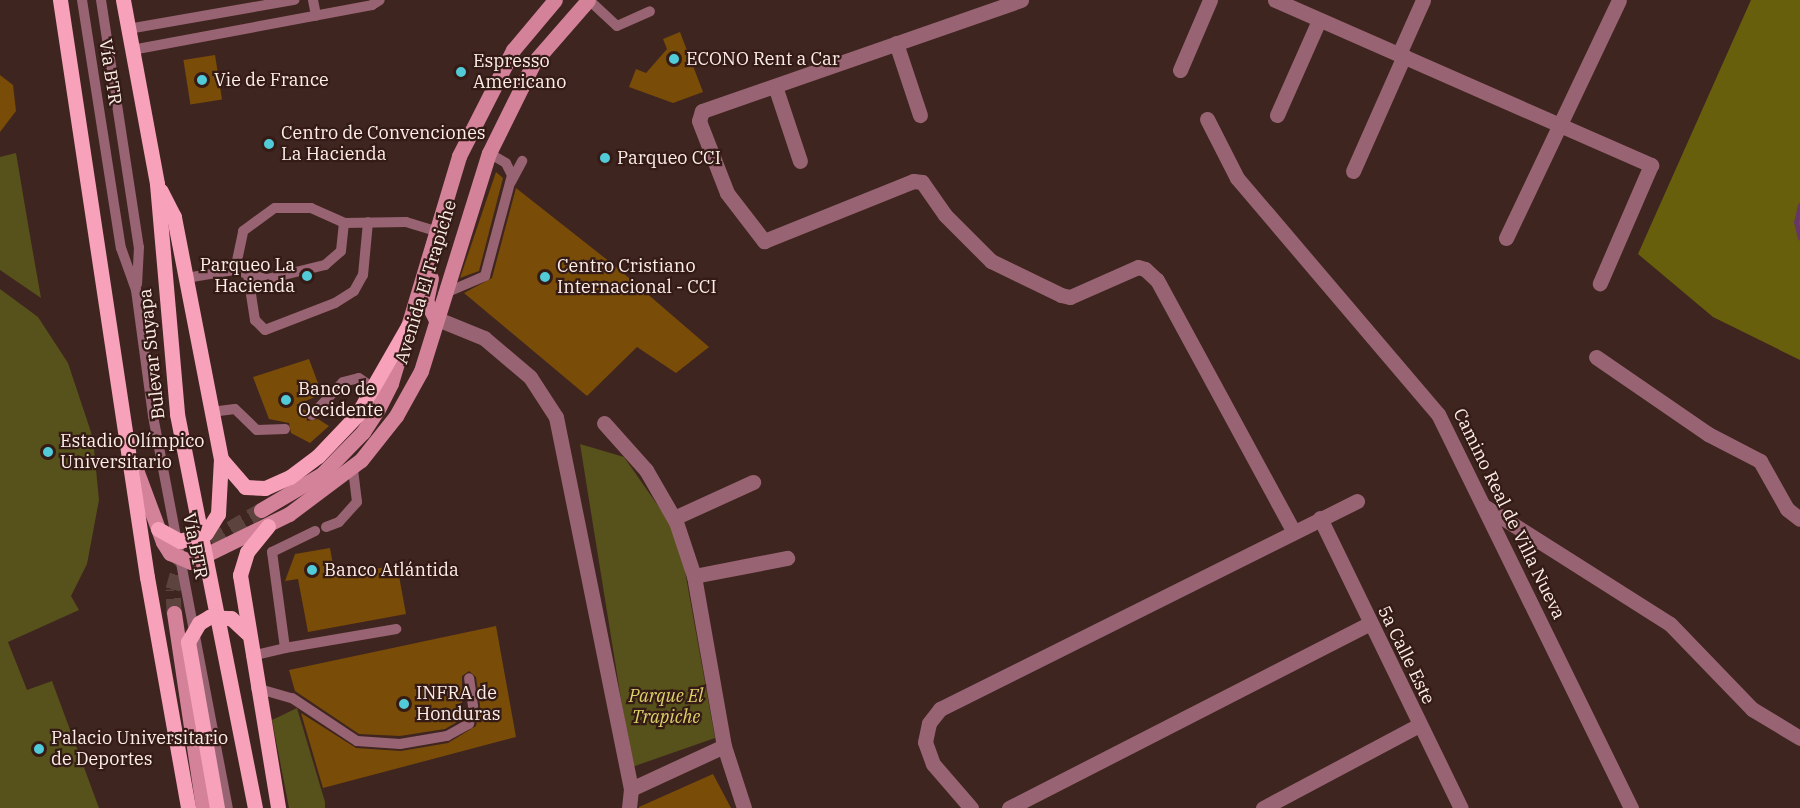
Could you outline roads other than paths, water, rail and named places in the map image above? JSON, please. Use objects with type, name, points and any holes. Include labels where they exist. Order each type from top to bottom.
[{"type":"main road","name":"Bulevar Suyapa","points":[[60,0],[125,439],[188,808]]},
{"type":"main road","name":"Bulevar Suyapa","points":[[123,0],[157,184],[163,282],[177,414],[255,808]]},
{"type":"main road","name":"Avenida El Trapiche","points":[[261,510],[322,474],[363,432],[391,384],[459,156],[513,50],[555,0]]},
{"type":"main road","name":"Avenida El Trapiche","points":[[125,439],[158,529],[170,553],[191,562],[268,526],[353,467],[396,416],[421,371],[442,294],[489,153],[534,62],[589,0]]},
{"type":"main road","points":[[435,318],[428,309],[427,292],[452,212],[459,156]]},
{"type":"main road","points":[[157,184],[174,216],[221,459],[218,514],[206,533],[180,541],[158,529]]},
{"type":"main road","points":[[221,459],[245,488],[265,488],[290,477],[338,437],[375,389],[408,326]]},
{"type":"main road","points":[[268,526],[242,563],[251,656],[278,808]]},
{"type":"main road","points":[[174,613],[203,808]]},
{"type":"main road","points":[[217,808],[188,642],[199,623],[209,617],[231,618],[248,633]]},
{"type":"street","points":[[1020,0],[699,115],[719,177],[757,236],[764,241],[779,238],[913,181],[922,182],[945,215],[990,261],[1061,295],[1070,297],[1138,267],[1145,269],[1157,280],[1293,531]]},
{"type":"street","points":[[1180,70],[1210,0]]},
{"type":"street","points":[[1275,0],[1651,165],[1600,283]]},
{"type":"street","points":[[1353,171],[1423,0]]},
{"type":"street","points":[[1506,238],[1619,0]]},
{"type":"street","points":[[1277,115],[1319,20]]},
{"type":"street","points":[[896,43],[920,115]]},
{"type":"street","points":[[775,86],[800,162]]},
{"type":"street","name":"Camino Real de Villa Nueva","points":[[1207,119],[1237,178],[1434,407],[1485,506],[1631,808]]},
{"type":"street","points":[[435,318],[484,338],[530,377],[556,417],[631,789],[628,808]]},
{"type":"street","points":[[1596,357],[1708,434],[1760,461],[1787,509],[1800,519]]},
{"type":"street","points":[[604,423],[646,470],[674,518],[694,576],[724,746],[744,808]]},
{"type":"street","points":[[674,518],[753,482]]},
{"type":"street","points":[[971,808],[933,764],[925,742],[929,723],[940,709],[976,688],[1357,501]]},
{"type":"street","points":[[1485,506],[1670,624],[1752,709],[1800,738]]},
{"type":"street","name":"5a Calle Este","points":[[1320,518],[1368,624],[1461,808]]},
{"type":"street","points":[[694,576],[787,558]]},
{"type":"street","points":[[1009,808],[1368,624]]},
{"type":"street","points":[[1263,808],[1419,725]]},
{"type":"street","points":[[631,789],[724,746]]},
{"type":"lane","name":"Vía BTR","points":[[82,0],[121,248],[136,290],[144,330],[153,416],[228,808]]},
{"type":"lane","name":"Vía BTR","points":[[101,0],[138,247],[136,290]]},
{"type":"lane","points":[[313,0],[316,16]]},
{"type":"lane","points":[[132,50],[316,16],[380,0]]},
{"type":"lane","points":[[589,0],[617,26],[650,11]]},
{"type":"lane","points":[[128,29],[289,1]]},
{"type":"lane","points":[[489,153],[506,163],[511,182]]},
{"type":"lane","points":[[442,294],[485,276],[511,182],[522,161]]},
{"type":"lane","points":[[236,270],[243,231],[265,212],[311,208],[344,223],[406,222],[435,231]]},
{"type":"lane","points":[[248,274],[255,320],[265,330],[335,303],[354,291],[363,275],[368,222]]},
{"type":"lane","points":[[186,278],[236,270],[248,274],[284,277],[325,265],[341,251],[344,223]]},
{"type":"lane","points":[[312,415],[343,382],[360,378],[375,389]]},
{"type":"lane","points":[[211,412],[235,409],[264,432],[285,429]]},
{"type":"lane","points":[[326,527],[339,522],[357,501],[353,467]]},
{"type":"lane","points":[[285,648],[272,552],[315,531]]},
{"type":"lane","points":[[251,656],[396,629]]},
{"type":"lane","points":[[256,688],[292,698],[357,741],[400,744],[447,736],[469,724],[473,706],[469,678]]},
{"type":"waterway","points":[[1800,205],[1796,222],[1800,238]]},
{"type":"tunnel","points":[[174,613],[173,589],[179,568],[191,552],[261,510]]},
{"type":"place","name":"ECONO Rent a Car","points":[[674,59]]},
{"type":"place","name":"Espresso Americano","points":[[461,72]]},
{"type":"place","name":"Vie de France","points":[[202,80]]},
{"type":"place","name":"Centro de Convenciones La Hacienda","points":[[269,144]]},
{"type":"place","name":"Parqueo CCI","points":[[605,158]]},
{"type":"place","name":"Parqueo La Hacienda","points":[[307,276]]},
{"type":"place","name":"Centro Cristiano Internacional - CCI","points":[[545,277]]},
{"type":"place","name":"Banco de Occidente","points":[[286,400]]},
{"type":"place","name":"Estadio Olímpico Universitario","points":[[48,452]]},
{"type":"place","name":"Banco Atlántida","points":[[312,570]]},
{"type":"place","name":"INFRA de Honduras","points":[[404,704]]},
{"type":"place","name":"Palacio Universitario de Deportes","points":[[39,749]]},
{"type":"park label","name":"Parque El Trapiche","points":[[666,707]]}]
